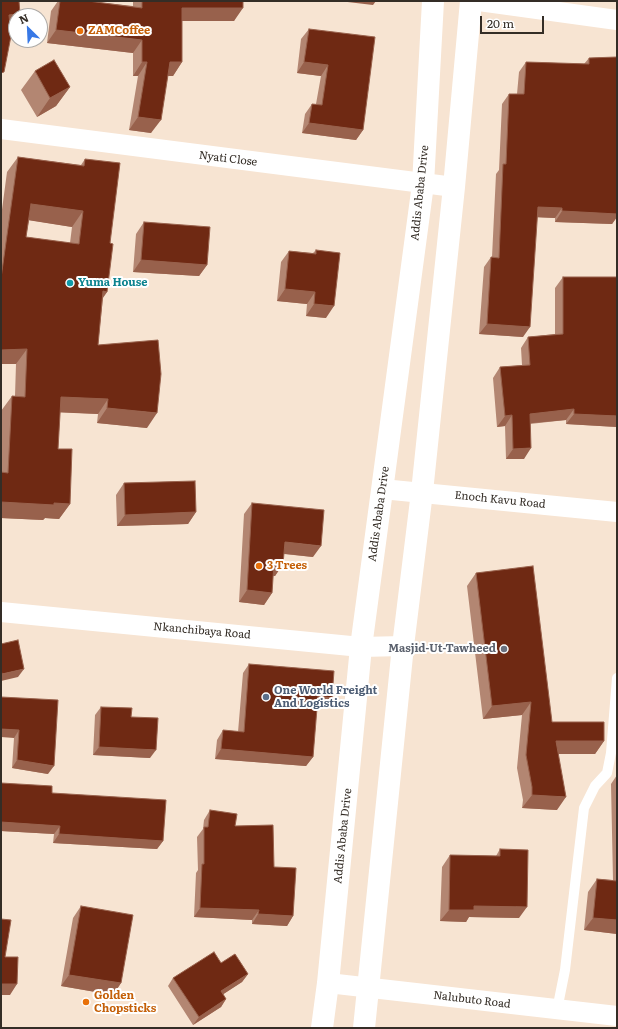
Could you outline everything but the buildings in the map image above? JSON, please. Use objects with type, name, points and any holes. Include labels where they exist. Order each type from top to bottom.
[{"type":"main road","name":"Addis Ababa Drive","points":[[322,1028],[328,983],[361,647],[422,184],[432,1]]},
{"type":"main road","points":[[364,1028],[403,646],[422,492],[454,187],[471,1]]},
{"type":"street","points":[[479,1],[617,20]]},
{"type":"street","name":"Nyati Close","points":[[1,130],[454,187]]},
{"type":"street","name":"Enoch Kavu Road","points":[[382,489],[617,512]]},
{"type":"street","name":"Nkanchibaya Road","points":[[1,612],[361,647],[403,646]]},
{"type":"street","name":"Nalubuto Road","points":[[328,983],[617,1016]]},
{"type":"lane","points":[[557,1010],[565,970],[584,808],[596,786],[607,773],[611,753],[617,678]]},
{"type":"place","name":"ZAMCoffee","points":[[80,31]]},
{"type":"place","name":"Yuma House","points":[[70,283]]},
{"type":"place","name":"3 Trees","points":[[259,566]]},
{"type":"place","name":"Masjid-Ut-Tawheed","points":[[504,649]]},
{"type":"place","name":"One World Freight And Logistics","points":[[266,697]]},
{"type":"place","name":"Golden Chopsticks","points":[[86,1002]]}]
